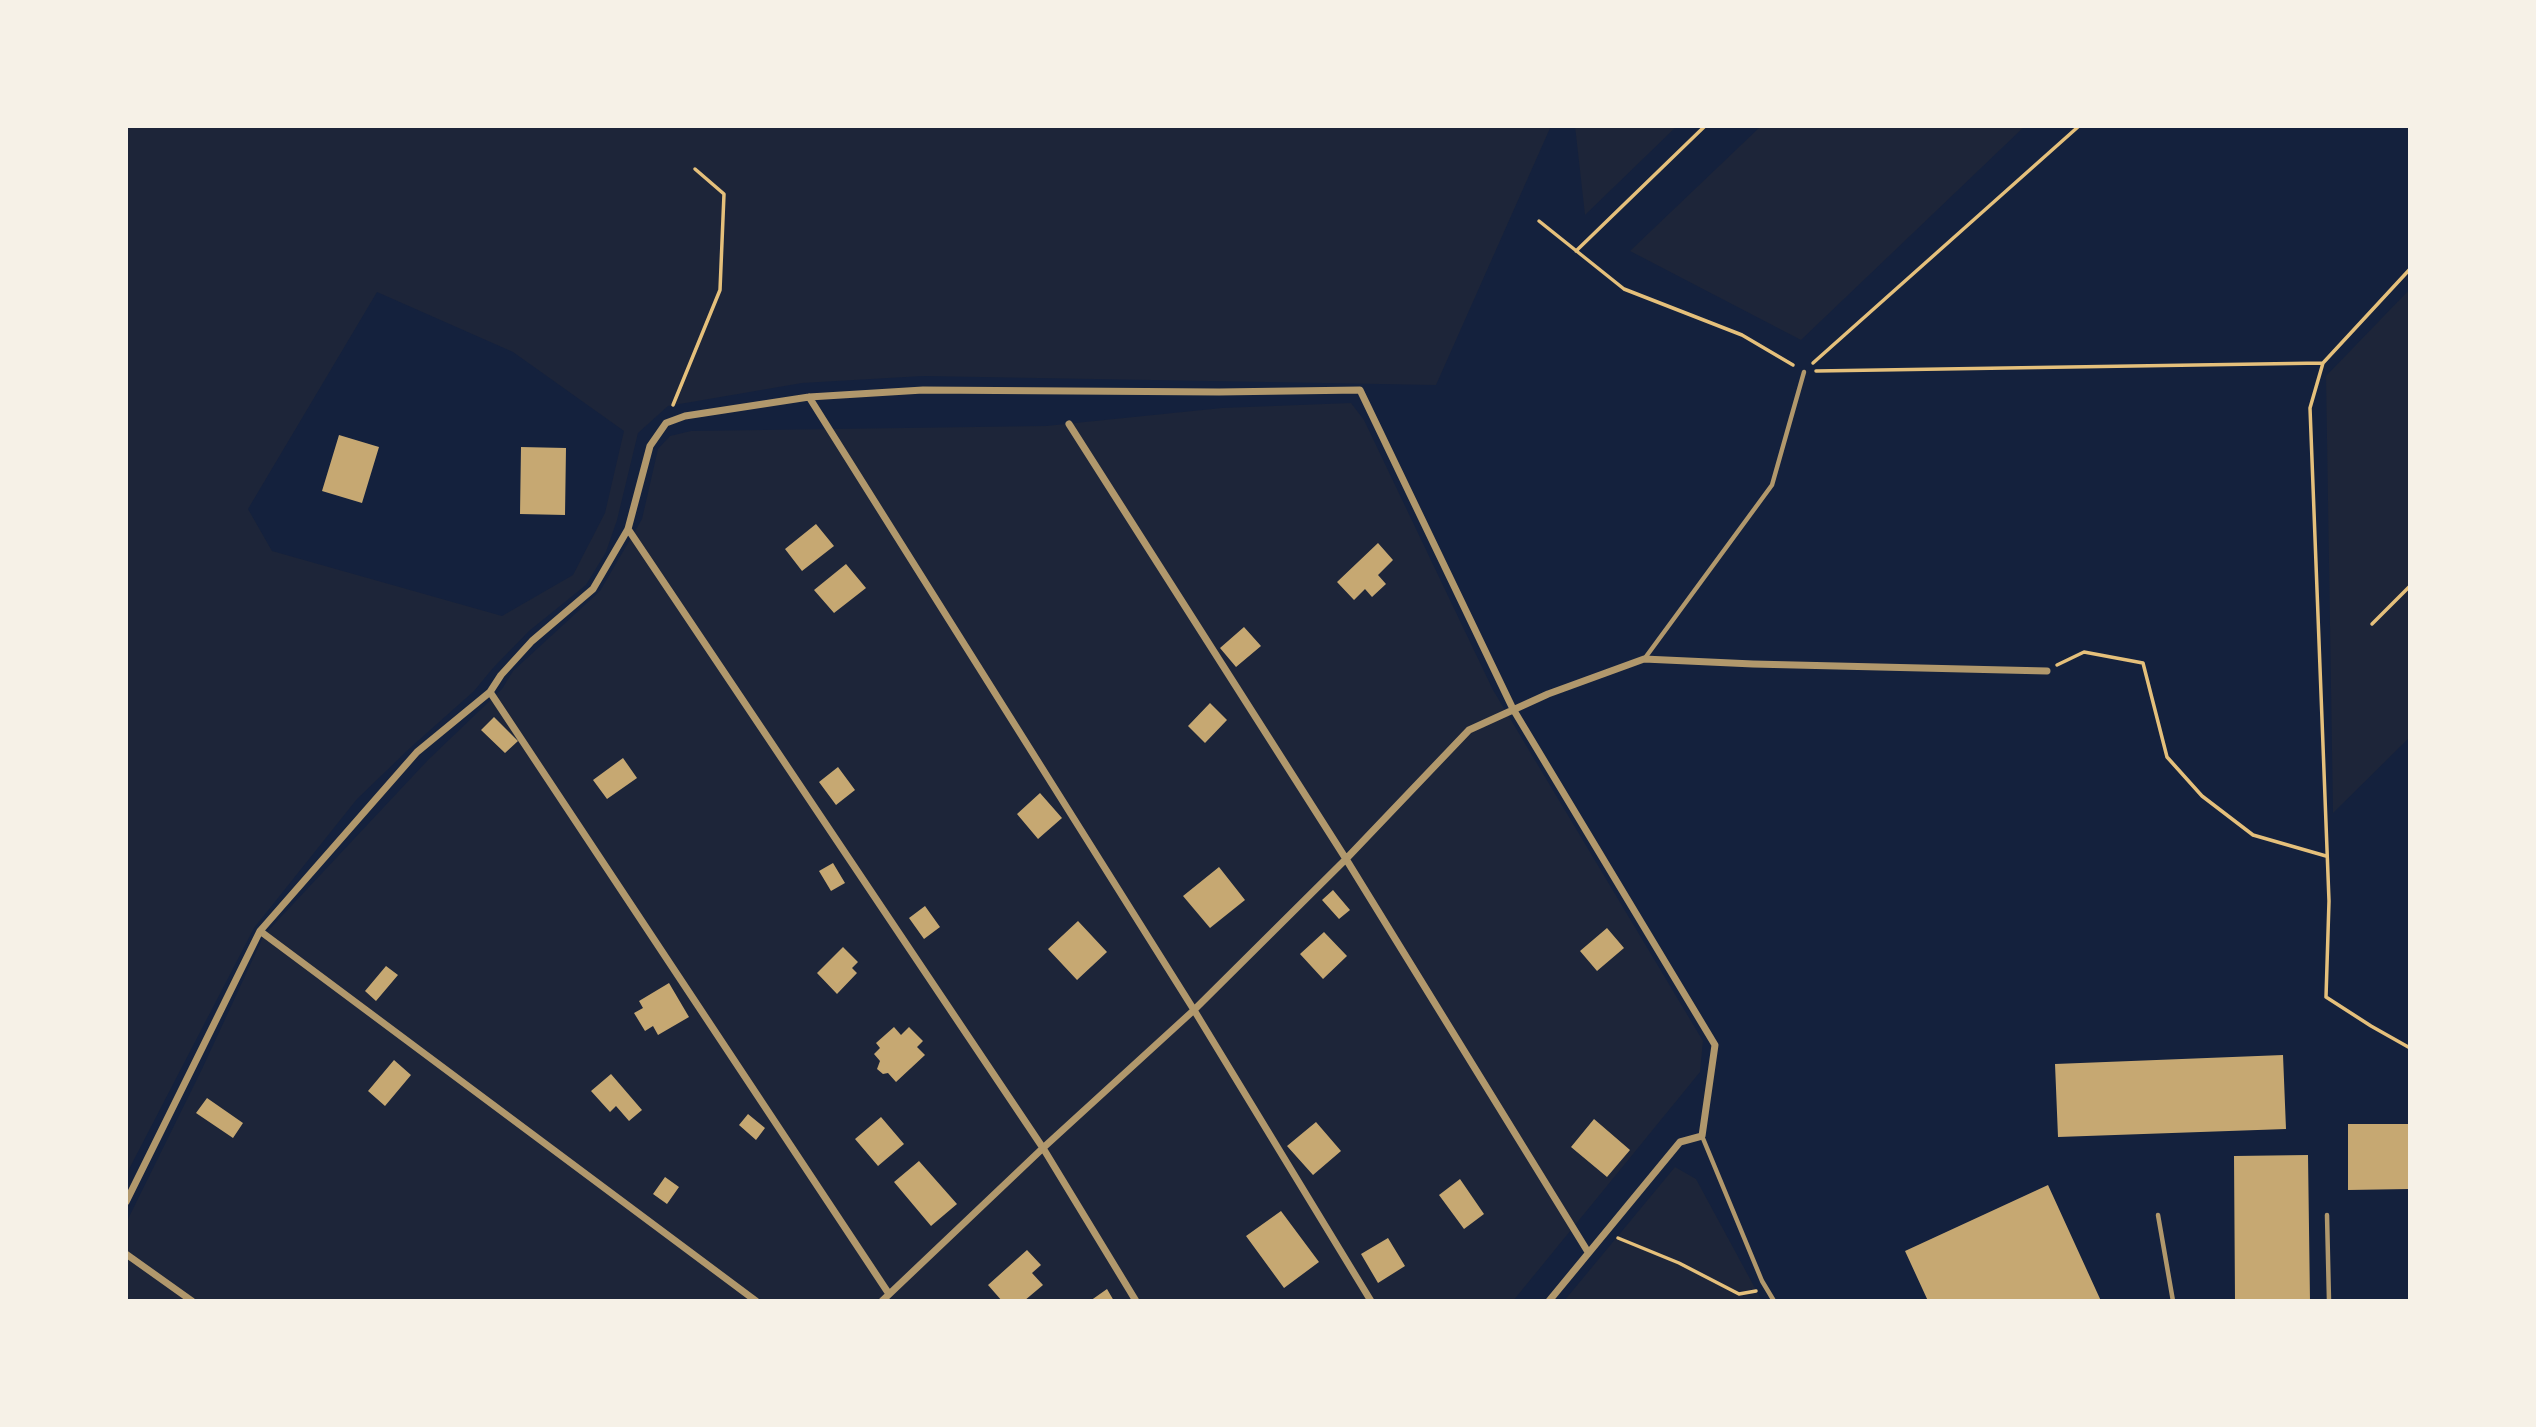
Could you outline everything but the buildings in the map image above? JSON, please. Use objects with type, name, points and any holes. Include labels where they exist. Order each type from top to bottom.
[{"type":"street","points":[[126,1202],[260,931],[417,752],[490,692],[532,641],[593,589],[628,528],[650,446],[666,423],[685,416],[809,397],[923,390],[1360,390],[1513,709],[1715,1045],[1702,1136],[1680,1142],[1549,1301]]},
{"type":"street","points":[[809,397],[1194,1010],[1371,1301]]},
{"type":"street","points":[[1069,424],[1346,859],[1588,1252]]},
{"type":"street","points":[[628,528],[1043,1148],[1136,1301]]},
{"type":"street","points":[[882,1301],[1194,1010],[1346,859],[1469,730],[1548,694],[1644,659],[2047,671]]},
{"type":"street","points":[[490,692],[889,1294]]},
{"type":"street","points":[[260,931],[756,1301]]},
{"type":"street","points":[[126,1254],[192,1301]]},
{"type":"lane","points":[[1644,659],[1772,485],[1804,372]]},
{"type":"lane","points":[[1702,1136],[1774,1301]]},
{"type":"lane","points":[[2158,1215],[2173,1301]]},
{"type":"lane","points":[[2327,1215],[2329,1301]]},
{"type":"path","points":[[1576,251],[1705,126]]},
{"type":"path","points":[[1804,372],[2079,126]]},
{"type":"path","points":[[666,423],[720,290],[724,194],[695,169]]},
{"type":"path","points":[[1539,221],[1623,289],[1742,335],[1804,372],[2323,363]]},
{"type":"path","points":[[2410,270],[2323,363],[2310,408],[2329,901],[2326,996],[2410,1048]]},
{"type":"path","points":[[2372,624],[2410,586]]},
{"type":"path","points":[[2047,671],[2084,652],[2143,663],[2166,757],[2202,796],[2253,835],[2326,856]]},
{"type":"path","points":[[1604,1232],[1679,1263],[1739,1294],[1767,1289]]},
{"type":"shaded area","points":[[126,126],[1551,126],[1436,385],[923,376],[802,383],[668,406],[638,433],[617,520],[606,552],[586,585],[529,631],[474,691],[357,799],[254,928],[126,1175]],"holes":[[[377,292],[513,352],[624,431],[605,513],[573,575],[502,616],[272,551],[248,509]]]},
{"type":"shaded area","points":[[1575,126],[1677,126],[1585,215]]},
{"type":"shaded area","points":[[1761,126],[2025,126],[1801,340],[1630,251]]},
{"type":"shaded area","points":[[2410,289],[2410,737],[2333,813],[2326,376]]},
{"type":"shaded area","points":[[1351,403],[1364,420],[1493,690],[1703,1041],[1700,1072],[1513,1301],[126,1301],[126,1223],[264,935],[428,760],[502,689],[513,671],[600,591],[642,519],[658,449],[670,436],[691,431],[1046,426],[1222,408]]},
{"type":"shaded area","points":[[1675,1167],[1696,1179],[1762,1301],[1564,1301]]}]
